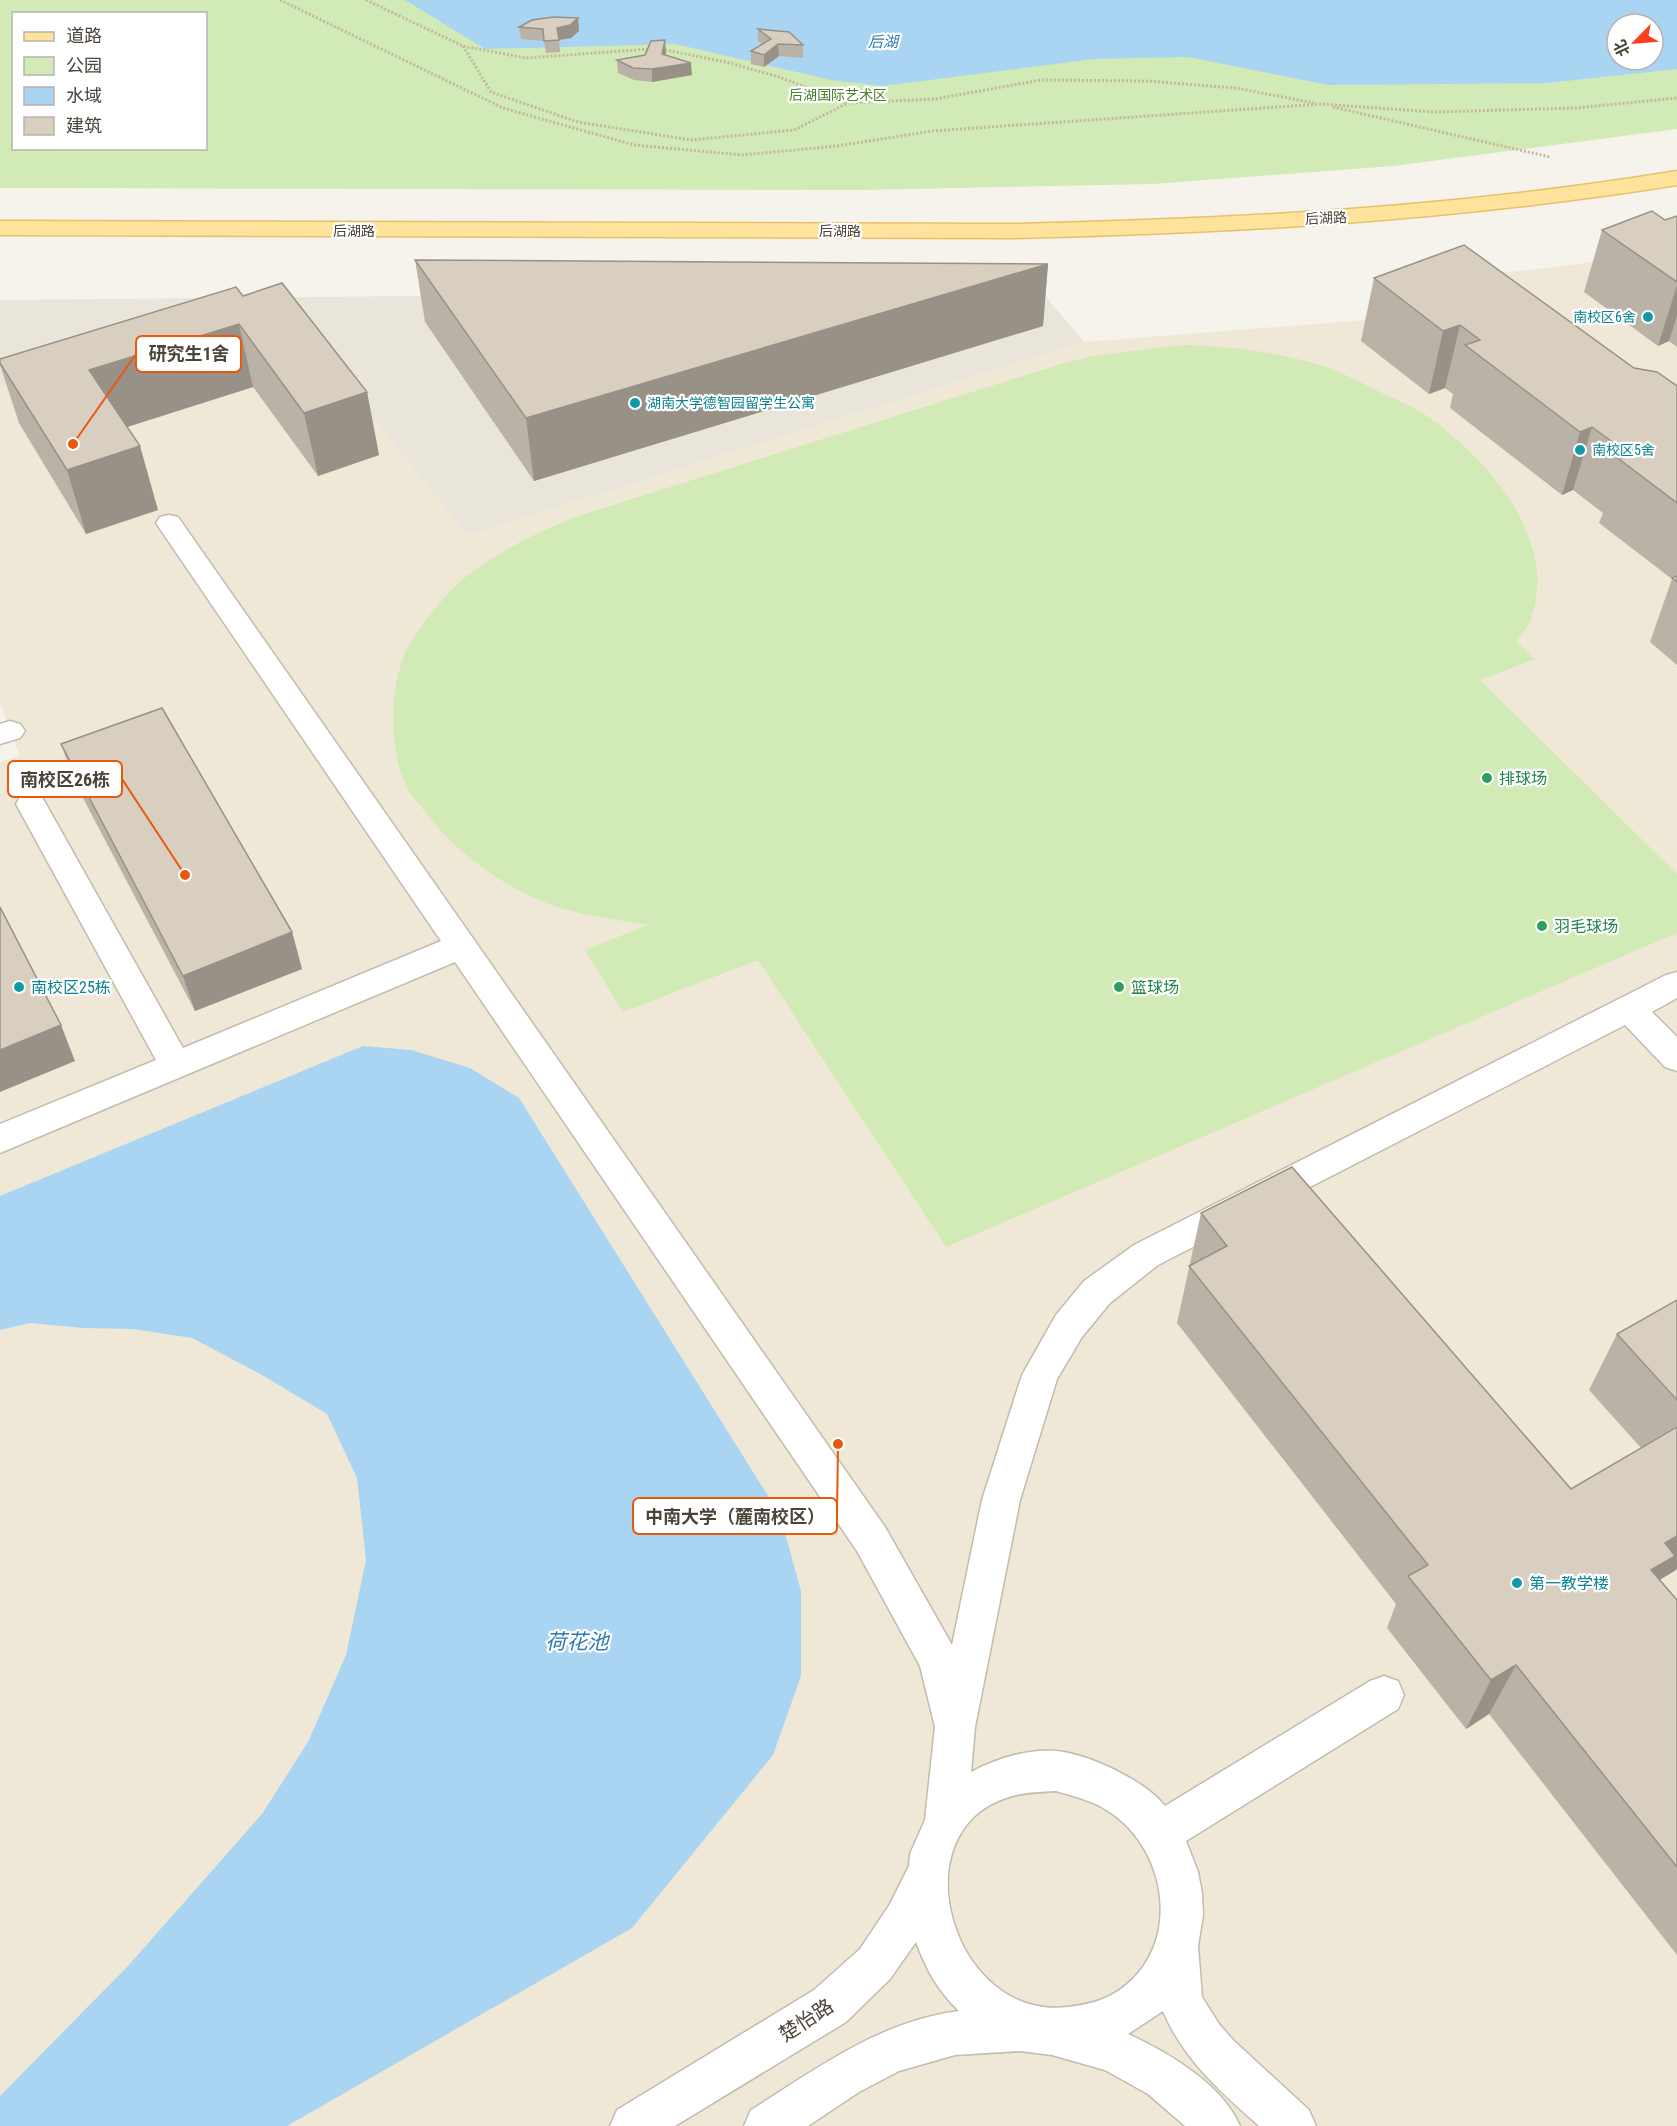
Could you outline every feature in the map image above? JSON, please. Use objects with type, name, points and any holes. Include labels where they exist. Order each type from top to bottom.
[{"type":"main road","name":"后湖路","points":[[0,228],[1016,231],[1179,227],[1364,216],[1603,190],[1677,178]]},
{"type":"main road","name":"后湖路","points":[[0,245],[584,249],[1246,241],[1385,232],[1677,195]]},
{"type":"street","points":[[169,523],[871,1539],[939,1661],[955,1727]]},
{"type":"street","points":[[30,804],[176,1065]]},
{"type":"street","points":[[0,1139],[461,946]]},
{"type":"street","points":[[1217,2126],[1179,2089],[1144,2064],[1102,2046],[1006,2019],[969,1992],[940,1955],[928,1919],[925,1882],[945,1820],[955,1727],[1001,1500],[1040,1375],[1069,1326],[1097,1292],[1146,1255],[1677,984]]},
{"type":"street","points":[[1629,1009],[1677,1058]]},
{"type":"street","points":[[1160,1833],[1384,1695]]},
{"type":"street","points":[[945,1820],[967,1797],[995,1781],[1015,1775],[1056,1771],[1095,1781],[1132,1802],[1160,1833],[1177,1867],[1184,1905],[1177,1975],[1182,2005],[1196,2030],[1215,2052],[1293,2126]]},
{"type":"street","name":"楚怡路","points":[[633,2126],[830,2006],[859,1983],[898,1936],[930,1865]]},
{"type":"street","points":[[767,2126],[866,2064],[893,2051],[951,2034],[983,2029],[1050,2030],[1095,2026],[1135,2007],[1165,1977],[1179,1942]]},
{"type":"path","points":[[280,0],[502,108],[634,145],[742,155],[837,146],[932,131],[1321,104],[1434,112],[1576,108],[1677,98]]},
{"type":"path","points":[[366,0],[463,46],[526,58],[614,50],[668,49],[779,77],[848,103],[935,99],[1041,80],[1147,81],[1236,88],[1321,104],[1550,157]]},
{"type":"path","points":[[463,46],[491,92],[578,122],[692,140],[794,130],[848,103]]},
{"type":"shaded area","points":[[1677,252],[1677,2126],[0,2126],[0,762],[20,756],[0,704],[0,388],[310,340],[467,536],[1084,342],[1392,318],[1420,277],[1520,271]]},
{"type":"shaded area","points":[[411,296],[1046,297],[1084,342],[467,536],[310,340],[0,388],[0,300]]},
{"type":"green space","name":"后湖国际艺术区","points":[[0,0],[1677,0],[1677,129],[1393,166],[1153,184],[857,190],[0,188]]},
{"type":"green space","points":[[1182,345],[1255,351],[1291,357],[1333,370],[1421,412],[1445,429],[1491,474],[1510,500],[1525,528],[1535,558],[1537,588],[1531,618],[1516,641],[1535,659],[1480,680],[1677,874],[1677,933],[946,1247],[758,960],[623,1012],[585,950],[648,925],[573,911],[530,896],[484,869],[445,835],[409,792],[400,770],[393,720],[400,669],[409,645],[423,624],[464,578],[517,544],[575,517],[1061,364],[1093,356]]},
{"type":"water","name":"后湖","points":[[405,0],[1677,0],[1677,69],[1665,70],[1665,12],[1605,12],[1605,72],[1649,72],[1547,83],[1328,85],[1188,57],[1093,59],[883,86],[831,80],[675,44],[485,49]]},
{"type":"water","name":"荷花池","points":[[363,1046],[411,1050],[470,1068],[519,1098],[780,1515],[801,1591],[801,1676],[773,1755],[632,1928],[287,2126],[0,2126],[0,2096],[128,1966],[262,1814],[308,1742],[346,1655],[366,1560],[357,1478],[327,1414],[262,1375],[192,1338],[133,1329],[83,1328],[30,1323],[0,1330],[0,1196]]},
{"type":"building","points":[[553,17],[578,18],[570,25],[557,28],[559,40],[544,41],[543,29],[519,27],[532,20]]},
{"type":"building","points":[[758,29],[789,32],[803,45],[778,44],[764,55],[751,51],[771,39]]},
{"type":"building","points":[[665,40],[662,54],[691,63],[652,69],[633,68],[617,60],[645,55],[651,41]]},
{"type":"building","points":[[1652,211],[1665,220],[1677,216],[1677,282],[1602,230]]},
{"type":"building","points":[[1464,245],[1634,368],[1657,372],[1677,386],[1677,503],[1619,459],[1630,455],[1592,427],[1580,432],[1465,345],[1480,340],[1460,325],[1443,331],[1374,278]]},
{"type":"building","points":[[415,260],[1048,264],[526,418]]},
{"type":"building","points":[[282,283],[367,392],[304,413],[239,324],[89,370],[140,446],[67,470],[0,363],[0,359],[236,287],[243,296]]},
{"type":"building","points":[[162,708],[292,932],[183,976],[61,744]]},
{"type":"building","points":[[0,907],[61,1025],[0,1050]]},
{"type":"building","name":"第一教学楼","points":[[1292,1167],[1571,1489],[1677,1427],[1677,1536],[1665,1543],[1675,1556],[1651,1570],[1677,1600],[1677,1867],[1516,1665],[1491,1680],[1408,1576],[1428,1565],[1189,1266],[1227,1246],[1201,1213]]},
{"type":"building","points":[[1677,1300],[1677,1400],[1617,1334]]},
{"type":"place","name":"南校区6舍","points":[[1648,317]]},
{"type":"place","name":"湖南大学德智园留学生公寓","points":[[635,403]]},
{"type":"place","name":"研究生1舍","points":[[73,444]]},
{"type":"place","name":"南校区5舍","points":[[1580,450]]},
{"type":"place","name":"排球场","points":[[1487,778]]},
{"type":"place","name":"南校区26栋","points":[[185,875]]},
{"type":"place","name":"羽毛球场","points":[[1542,926]]},
{"type":"place","name":"南校区25栋","points":[[19,987]]},
{"type":"place","name":"篮球场","points":[[1119,987]]},
{"type":"place","name":"中南大学（麓南校区）","points":[[838,1444]]},
{"type":"place","name":"第一教学楼","points":[[1517,1583]]}]
